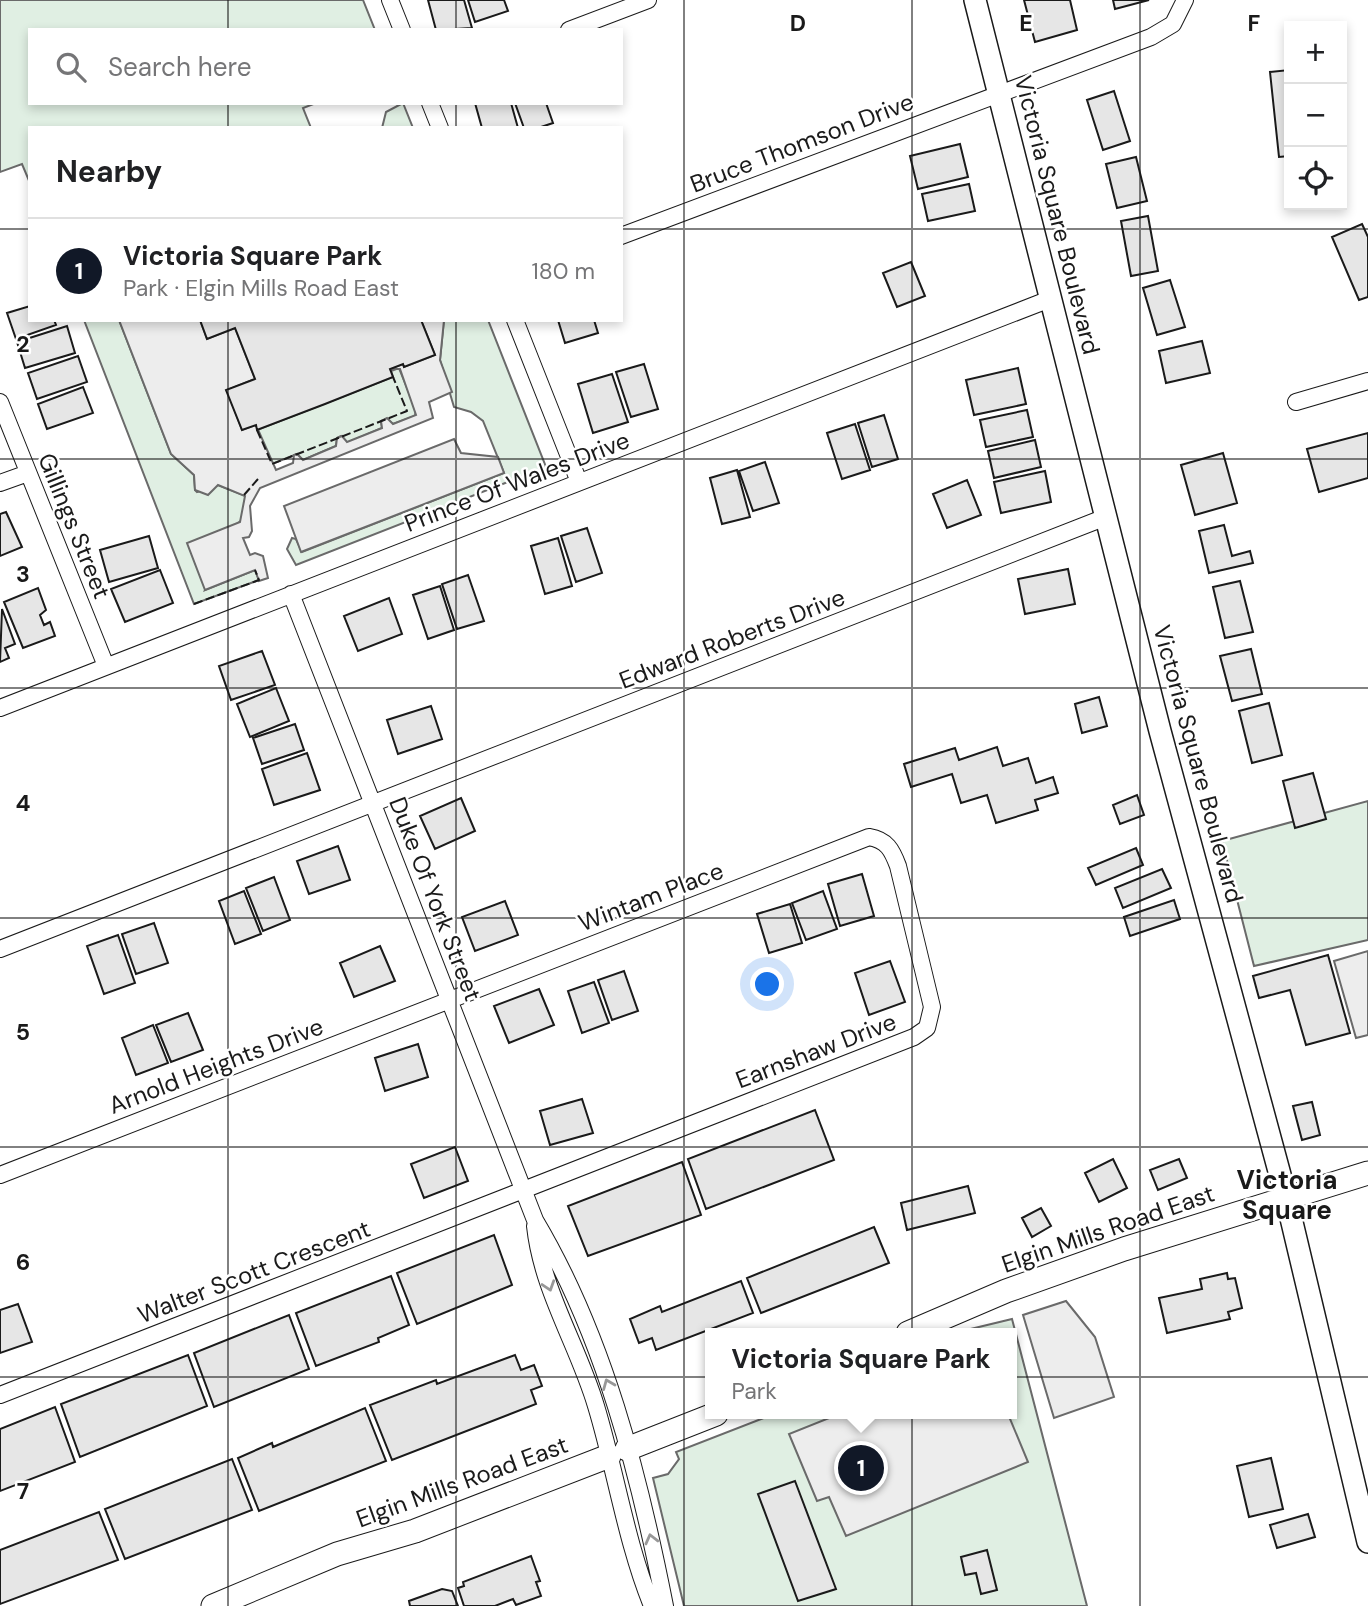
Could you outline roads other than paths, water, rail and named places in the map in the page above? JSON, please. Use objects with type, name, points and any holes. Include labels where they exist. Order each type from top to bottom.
[{"type":"main road","name":"Elgin Mills Road East","points":[[920,1328],[1006,1291],[1199,1223],[1368,1173]]},
{"type":"main road","name":"Elgin Mills Road East","points":[[198,1606],[219,1603],[337,1554],[415,1531],[705,1418]]},
{"type":"street","points":[[390,0],[401,28]]},
{"type":"street","points":[[574,28],[648,0]]},
{"type":"street","name":"Victoria Square Boulevard","points":[[975,0],[1160,731],[1286,1197],[1368,1542]]},
{"type":"street","name":"Bruce Thomson Drive","points":[[623,235],[1163,31],[1173,24],[1185,0]]},
{"type":"street","points":[[431,105],[439,126]]},
{"type":"street","name":"Prince Of Wales Drive","points":[[0,708],[1050,299]]},
{"type":"street","points":[[516,322],[579,482]]},
{"type":"street","points":[[1296,402],[1368,381]]},
{"type":"street","name":"Gillings Street","points":[[0,402],[106,666]]},
{"type":"street","points":[[0,483],[28,473]]},
{"type":"street","name":"Edward Roberts Drive","points":[[373,804],[1107,517]]},
{"type":"street","name":"Duke Of York Street","points":[[291,594],[524,1190],[535,1220],[538,1254],[555,1305],[618,1453]]},
{"type":"street","points":[[0,949],[373,804]]},
{"type":"street","name":"Wintam Place","points":[[449,1000],[869,837]]},
{"type":"street","name":"Earnshaw Drive","points":[[524,1190],[914,1037],[927,1028],[932,1007],[898,866],[891,848],[879,839],[869,837]]},
{"type":"street","name":"Arnold Heights Drive","points":[[0,1175],[449,1000]]},
{"type":"street","name":"Walter Scott Crescent","points":[[0,1395],[524,1190]]},
{"type":"street","points":[[618,1453],[652,1606]]},
{"type":"street","points":[[618,1453],[666,1606]]},
{"type":"place","name":"Victoria Square Park","points":[[861,1468]]},
{"type":"district","name":"Victoria Square","points":[[1287,1195]]}]
